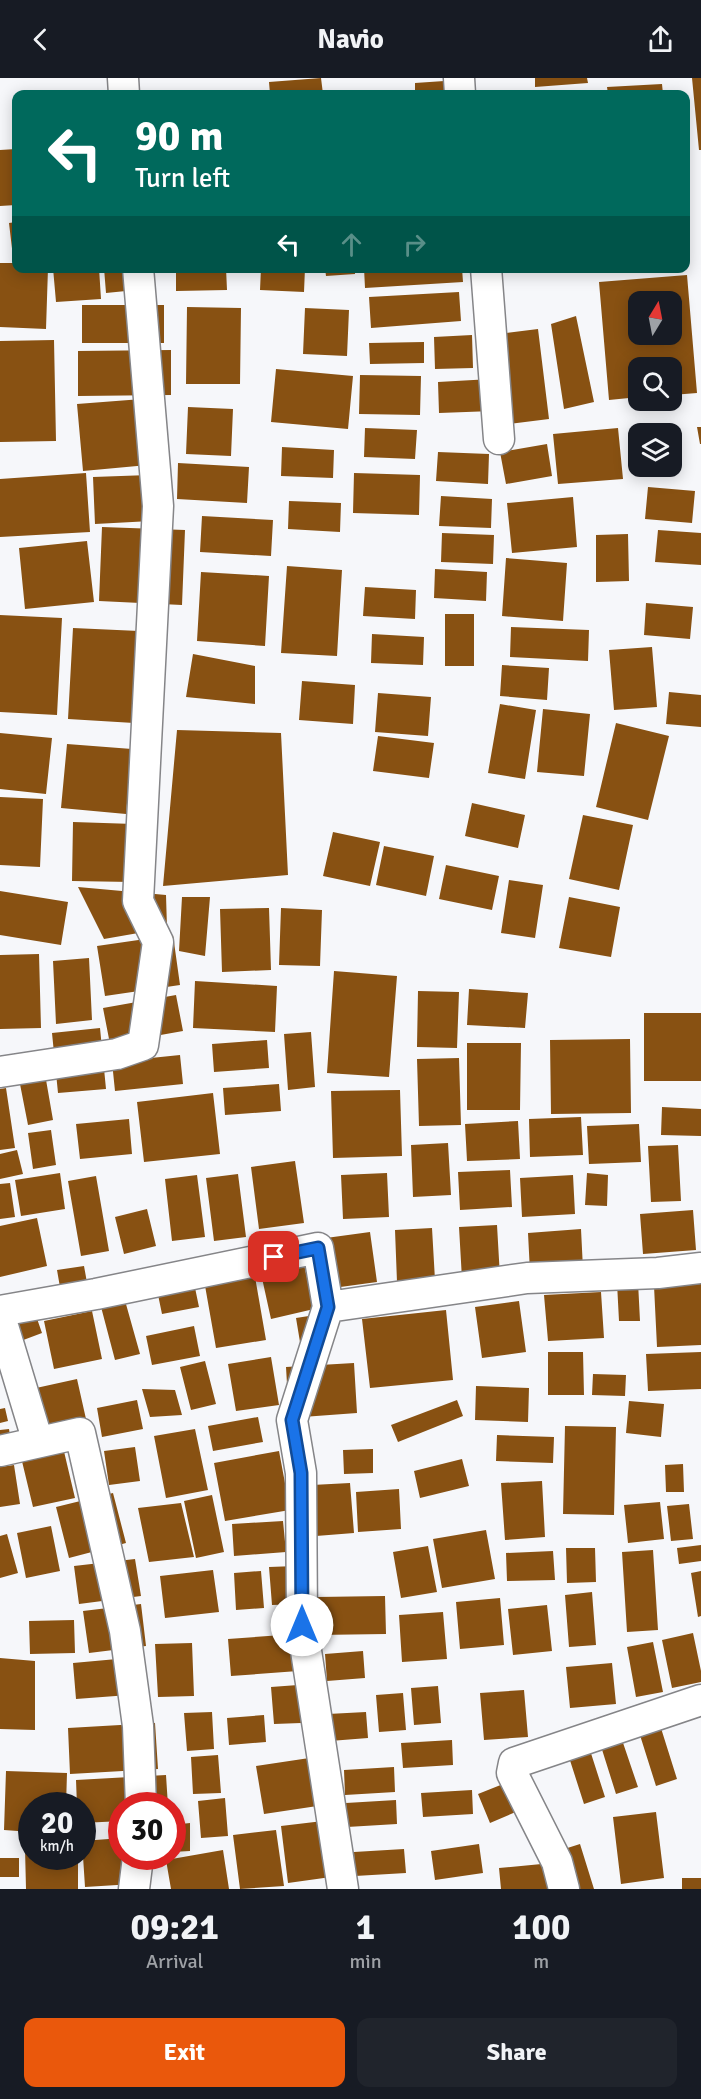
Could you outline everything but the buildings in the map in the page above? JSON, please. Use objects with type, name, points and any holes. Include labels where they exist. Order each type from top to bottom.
[{"type":"street","points":[[0,1072],[117,1054],[143,1045],[158,942],[138,901],[158,506],[138,273]]},
{"type":"street","points":[[486,273],[499,440]]},
{"type":"street","points":[[0,1311],[96,1294],[318,1248],[328,1307],[292,1420],[301,1473],[302,1625],[343,1889]]},
{"type":"street","points":[[328,1307],[527,1278],[657,1273],[701,1268]]},
{"type":"street","points":[[0,1316],[38,1442]]},
{"type":"street","points":[[0,1451],[80,1433],[125,1631],[138,1726],[140,1792]]},
{"type":"street","points":[[564,1889],[557,1862],[512,1773],[514,1763],[701,1700]]},
{"type":"street","points":[[134,1889],[136,1870]]},
{"type":"route","points":[[274,1257],[318,1248],[328,1307],[292,1420],[301,1473],[302,1625]]}]
